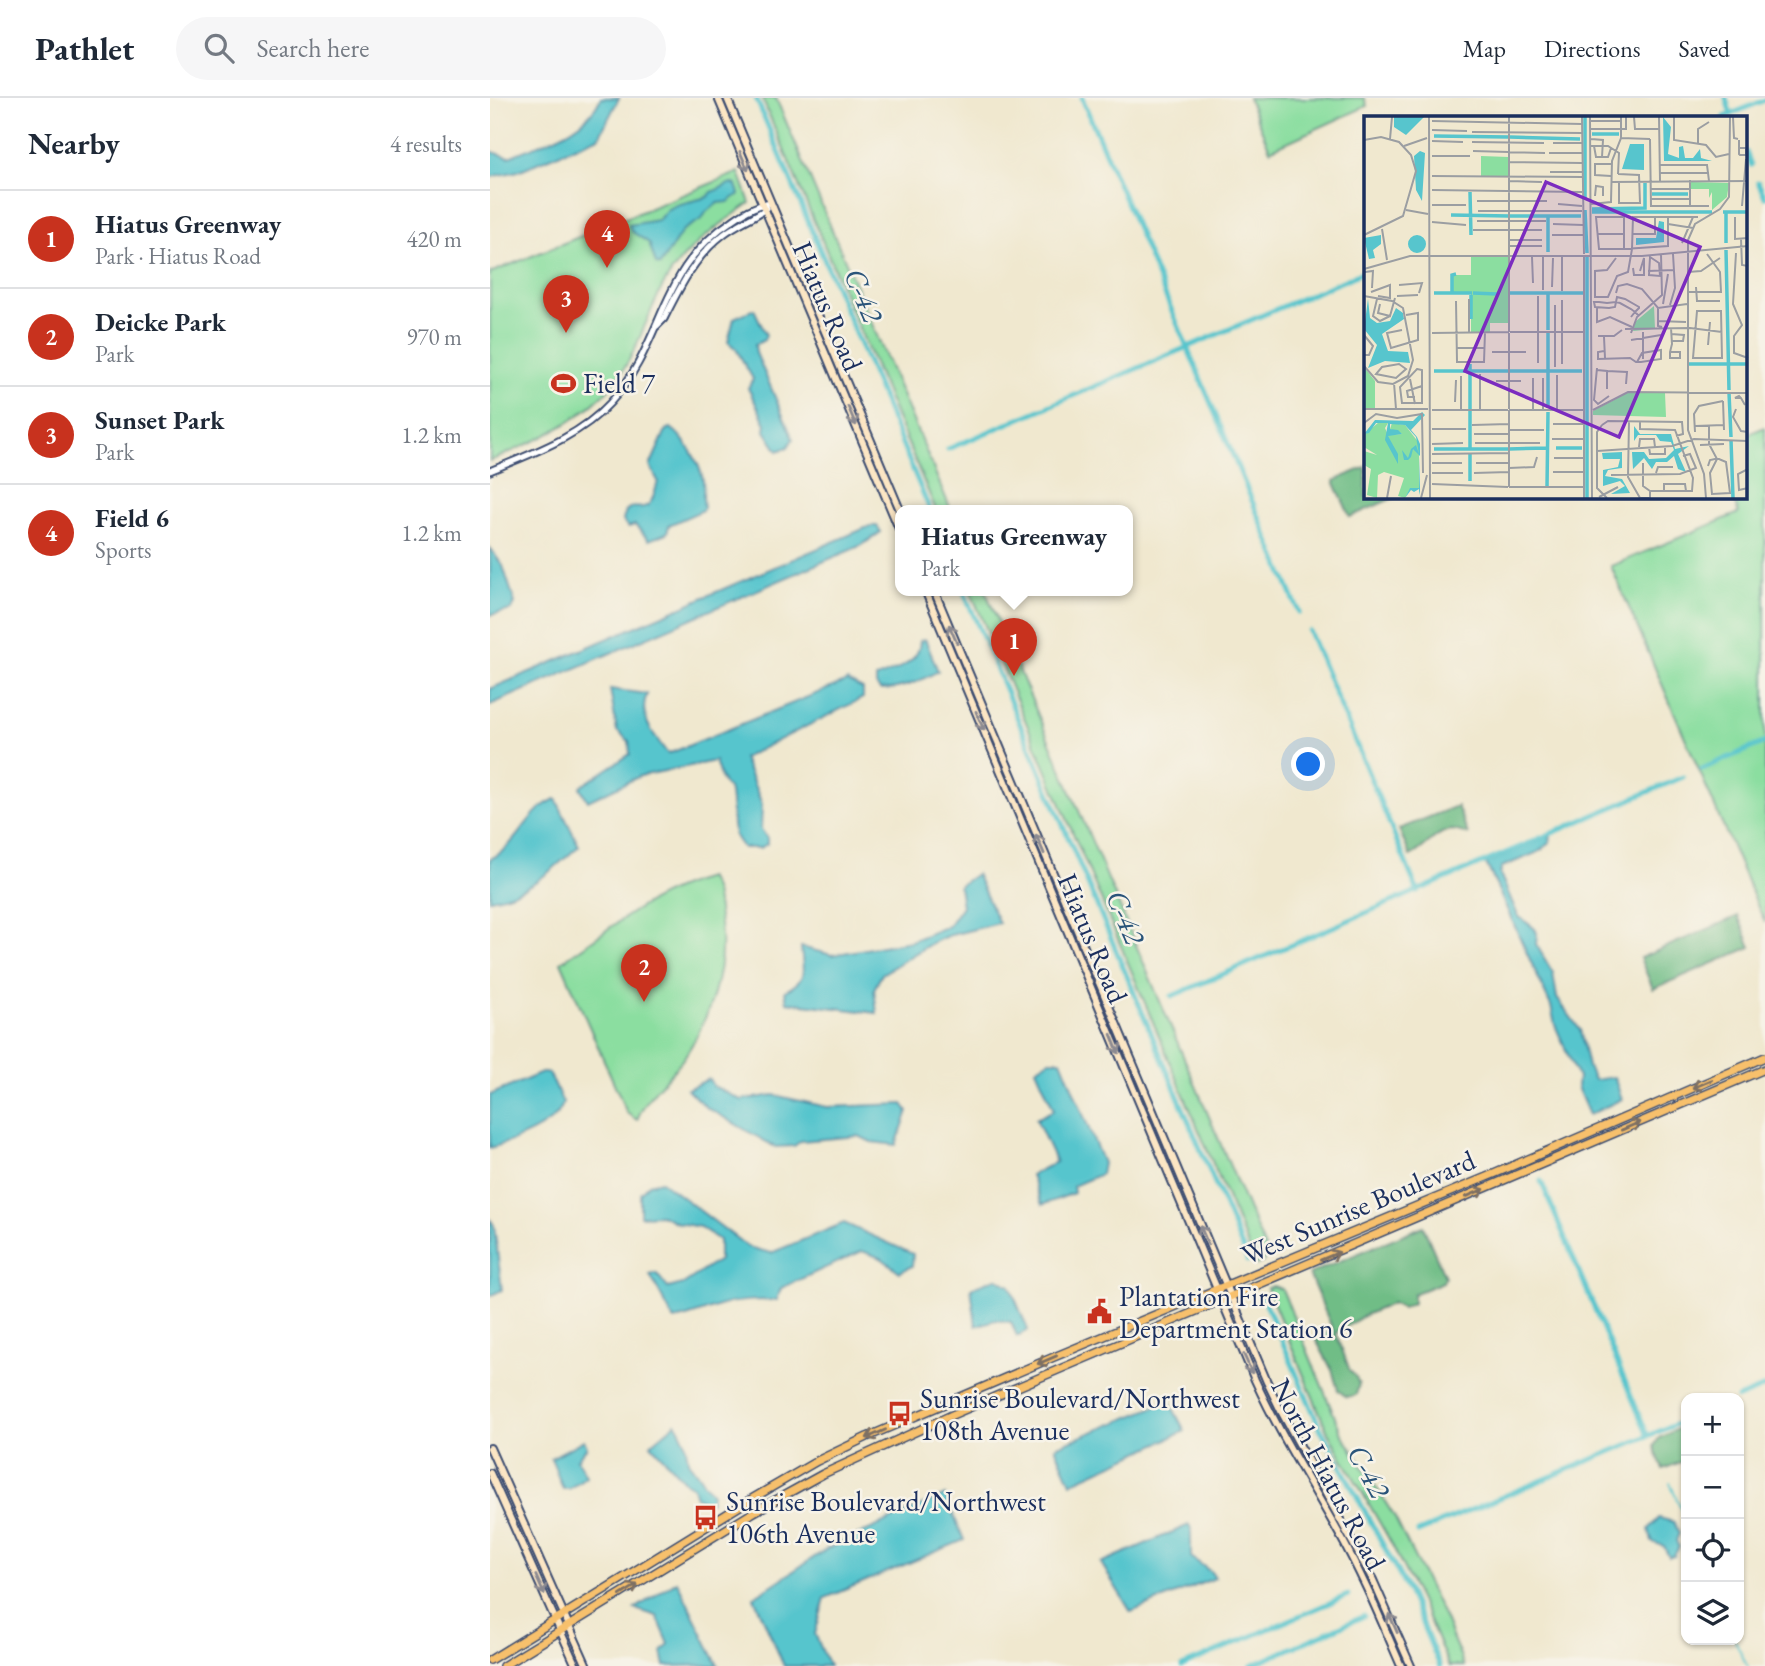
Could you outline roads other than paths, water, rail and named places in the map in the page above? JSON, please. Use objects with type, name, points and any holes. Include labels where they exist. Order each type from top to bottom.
[{"type":"highway","name":"West Sunrise Boulevard","points":[[490,1660],[817,1461],[879,1432],[1765,1057]]},
{"type":"highway","name":"West Sunrise Boulevard","points":[[503,1666],[754,1512],[823,1474],[952,1415],[1765,1069]]},
{"type":"main road","name":"Hiatus Road","points":[[718,98],[895,519]]},
{"type":"main road","name":"Hiatus Road","points":[[727,98],[898,505]]},
{"type":"main road","name":"Hiatus Road","points":[[927,596],[1220,1302]]},
{"type":"main road","name":"Hiatus Road","points":[[937,596],[1231,1297]]},
{"type":"main road","name":"North Hiatus Road","points":[[1231,1297],[1281,1411],[1373,1580],[1411,1666]]},
{"type":"main road","name":"North Hiatus Road","points":[[1220,1302],[1269,1412],[1338,1531],[1365,1583],[1401,1666]]},
{"type":"main road","points":[[490,1448],[587,1666]]},
{"type":"main road","points":[[490,1473],[576,1666]]},
{"type":"street","points":[[490,471],[553,444],[595,417],[628,381],[643,357],[674,284],[695,252],[727,224],[772,204]]},
{"type":"water","points":[[601,98],[619,98],[599,137],[518,171],[490,177],[490,151],[509,157],[561,135],[585,120]]},
{"type":"water","points":[[731,183],[736,185],[739,194],[728,202],[718,203],[706,212],[702,219],[683,230],[660,265],[656,264],[649,243],[631,231],[629,225],[658,220],[668,209],[708,197],[712,192]]},
{"type":"water","points":[[754,309],[766,335],[764,340],[755,345],[756,353],[793,439],[788,447],[778,451],[765,431],[766,424],[748,388],[753,379],[736,349],[728,342],[734,318]]},
{"type":"water","points":[[671,428],[686,444],[699,466],[703,480],[704,508],[669,525],[667,533],[649,540],[635,525],[628,527],[623,521],[627,510],[645,507],[652,499],[658,481],[650,466],[666,430]]},
{"type":"water","points":[[870,526],[877,526],[881,532],[862,545],[490,705],[490,689]]},
{"type":"water","points":[[490,548],[503,566],[515,603],[512,610],[490,615]]},
{"type":"water","points":[[925,639],[938,671],[910,684],[880,690],[876,685],[876,678],[911,661],[919,649],[920,641]]},
{"type":"water","points":[[847,681],[863,689],[863,698],[743,758],[762,804],[761,829],[767,838],[767,844],[760,848],[743,848],[734,835],[730,792],[721,779],[715,761],[640,776],[588,801],[580,787],[630,754],[629,741],[617,731],[610,689],[647,694],[644,702],[646,718],[668,754]]},
{"type":"water","points":[[556,799],[579,846],[528,886],[490,899],[490,859],[508,846],[537,811]]},
{"type":"water","points":[[1551,835],[1550,842],[1541,851],[1502,867],[1500,874],[1518,916],[1537,933],[1536,944],[1553,973],[1557,998],[1580,1030],[1588,1067],[1594,1080],[1614,1077],[1622,1099],[1589,1115],[1577,1087],[1578,1078],[1555,1025],[1551,1006],[1486,863]]},
{"type":"water","points":[[976,874],[999,923],[947,936],[882,974],[874,989],[877,1013],[787,1002],[785,991],[798,982],[803,973],[801,947],[832,955],[911,941],[948,926],[962,906],[959,886]]},
{"type":"water","points":[[1050,1060],[1061,1060],[1103,1163],[1101,1174],[1073,1186],[1074,1193],[1042,1205],[1031,1175],[1056,1162],[1036,1119],[1054,1110],[1036,1069]]},
{"type":"water","points":[[544,1072],[549,1073],[563,1103],[559,1111],[532,1132],[490,1148],[490,1095]]},
{"type":"water","points":[[709,1079],[713,1086],[741,1100],[774,1095],[827,1107],[903,1104],[908,1111],[896,1145],[871,1142],[859,1136],[801,1141],[794,1146],[775,1147],[706,1107],[687,1089]]},
{"type":"water","points":[[661,1181],[748,1247],[771,1253],[844,1223],[913,1254],[912,1266],[900,1272],[881,1258],[862,1251],[781,1288],[777,1300],[729,1303],[674,1320],[650,1275],[656,1273],[668,1288],[683,1284],[719,1260],[719,1240],[700,1227],[678,1223],[661,1215],[640,1216],[640,1193],[649,1184]]},
{"type":"water","points":[[490,1219],[494,1225],[502,1290],[490,1296]]},
{"type":"water","points":[[996,1278],[1010,1286],[1028,1330],[1017,1336],[1011,1322],[995,1320],[976,1326],[971,1288]]},
{"type":"water","points":[[1169,1401],[1185,1431],[1071,1483],[1055,1447]]},
{"type":"water","points":[[676,1423],[685,1441],[688,1461],[712,1494],[710,1502],[696,1497],[693,1487],[686,1483],[651,1444]]},
{"type":"water","points":[[584,1440],[587,1447],[577,1459],[586,1476],[569,1489],[563,1489],[551,1458]]},
{"type":"water","points":[[945,1495],[964,1540],[825,1598],[815,1634],[829,1666],[784,1666],[754,1597],[827,1549]]},
{"type":"water","points":[[1659,1518],[1674,1522],[1679,1533],[1676,1541],[1679,1547],[1674,1556],[1669,1557],[1664,1546],[1652,1542],[1649,1529]]},
{"type":"water","points":[[1189,1525],[1191,1557],[1215,1578],[1131,1612],[1101,1563]]},
{"type":"water","points":[[677,1581],[718,1665],[665,1666],[662,1652],[669,1644],[657,1616],[635,1609]]},
{"type":"waterway","name":"C-42","points":[[756,98],[928,505]]},
{"type":"waterway","points":[[1082,98],[1299,612]]},
{"type":"waterway","points":[[1726,98],[1731,115]]},
{"type":"waterway","points":[[1726,116],[1765,100]]},
{"type":"waterway","points":[[1748,157],[1751,165]]},
{"type":"waterway","points":[[1758,182],[1765,197]]},
{"type":"waterway","points":[[948,449],[1364,272]]},
{"type":"waterway","name":"C-42","points":[[966,596],[1248,1261]]},
{"type":"waterway","points":[[1309,631],[1418,892]]},
{"type":"waterway","points":[[1702,769],[1765,742]]},
{"type":"waterway","points":[[1172,996],[1683,777]]},
{"type":"waterway","points":[[1541,1181],[1648,1436]]},
{"type":"waterway","name":"C-42","points":[[1262,1295],[1320,1428],[1409,1593],[1440,1666]]},
{"type":"waterway","points":[[1744,1396],[1765,1387]]},
{"type":"waterway","points":[[1418,1532],[1681,1422]]},
{"type":"waterway","points":[[1670,1483],[1685,1519]]},
{"type":"waterway","points":[[1182,1666],[1348,1595]]},
{"type":"waterway","points":[[1251,1666],[1364,1616]]},
{"type":"waterway","points":[[1737,1645],[1747,1666]]},
{"type":"place","name":"Field 6","points":[[607,268]]},
{"type":"place","name":"Sunset Park","points":[[566,333]]},
{"type":"place","name":"Field 7","points":[[563,383]]},
{"type":"place","name":"Hiatus Greenway","points":[[1014,676]]},
{"type":"place","name":"Deicke Park","points":[[644,1002]]},
{"type":"place","name":"Plantation Fire Department Station 6","points":[[1099,1312]]},
{"type":"place","name":"Sunrise Boulevard/Northwest 108th Avenue","points":[[900,1414]]},
{"type":"place","name":"Sunrise Boulevard/Northwest 106th Avenue","points":[[706,1517]]}]
